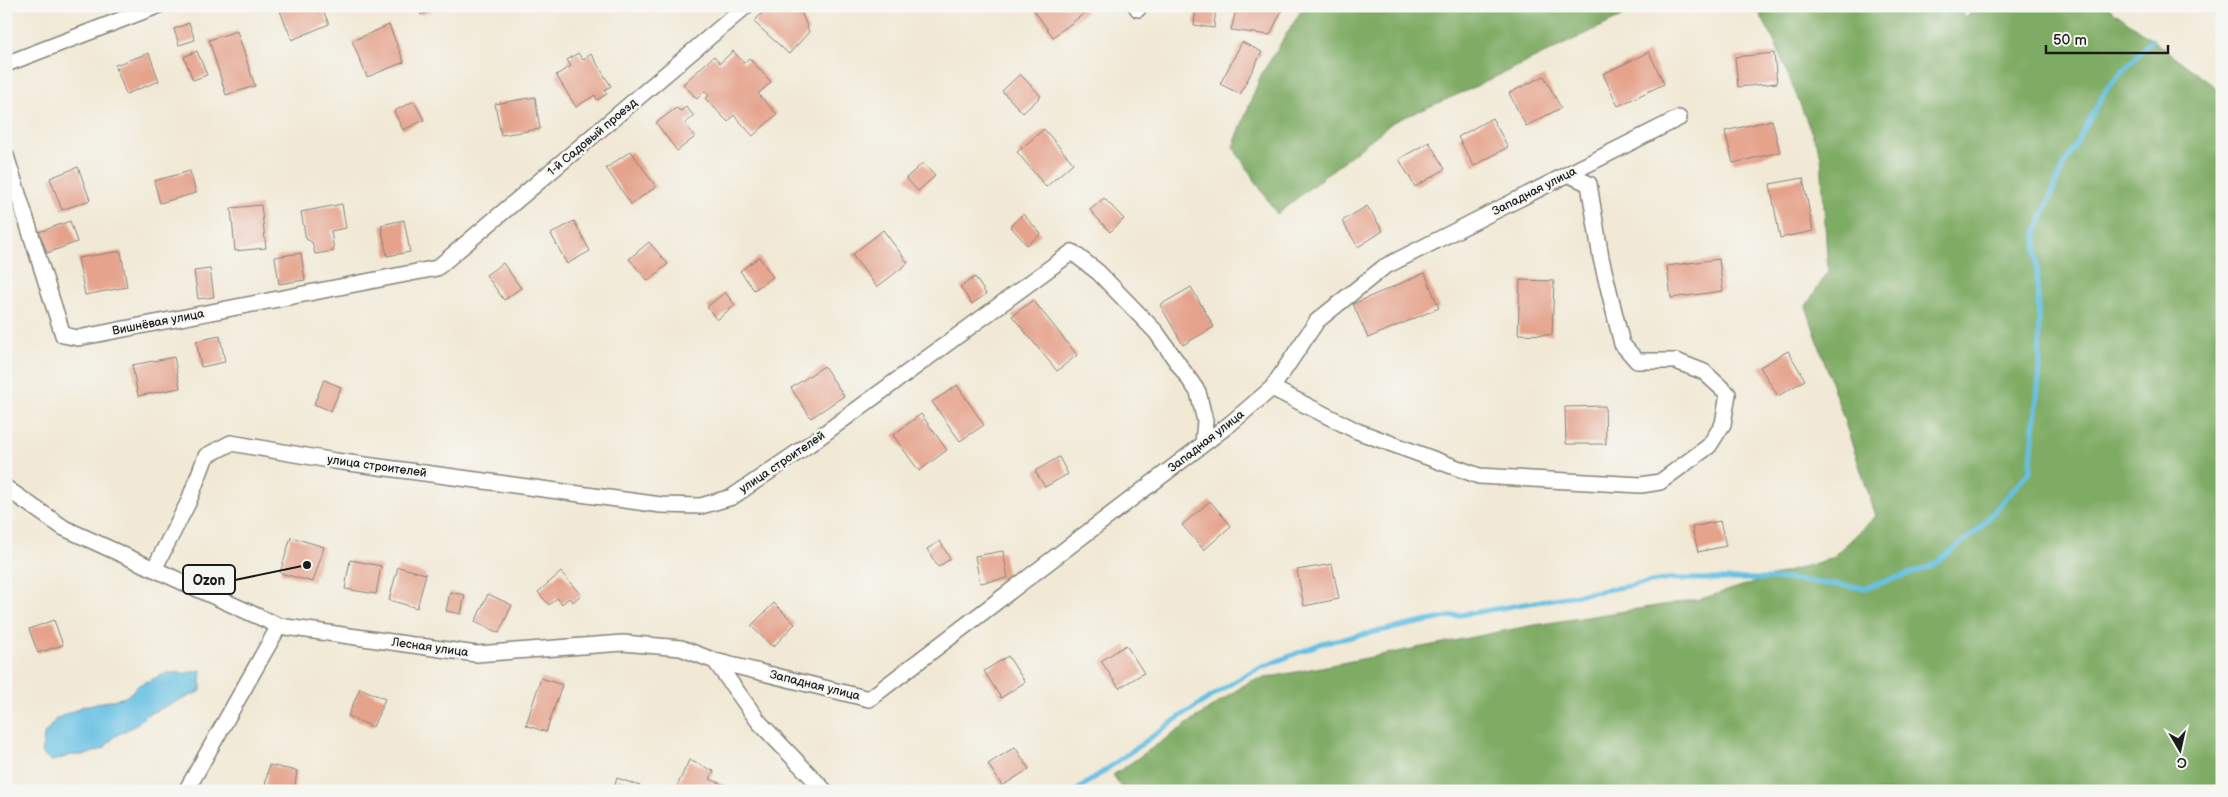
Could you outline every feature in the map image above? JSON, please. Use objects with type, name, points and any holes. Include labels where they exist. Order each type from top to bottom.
[{"type":"street","points":[[6,64],[157,6]]},
{"type":"street","name":"1-й Садовый проезд","points":[[437,268],[746,6]]},
{"type":"street","name":"Западная улица","points":[[715,660],[869,699],[1203,444],[1272,388],[1316,321],[1384,267],[1680,118]]},
{"type":"street","name":"Вишнёвая улица","points":[[6,156],[63,335],[78,338],[437,268]]},
{"type":"street","points":[[1272,388],[1357,431],[1479,476],[1641,485],[1660,482],[1709,446],[1723,424],[1728,394],[1704,372],[1676,361],[1637,361],[1622,344],[1601,258],[1590,184],[1568,174]]},
{"type":"street","name":"улица строителей","points":[[154,569],[188,503],[206,456],[231,443],[335,461],[661,505],[701,506],[732,497],[814,442],[1072,252],[1098,272],[1156,332],[1198,392],[1205,421],[1203,444]]},
{"type":"street","name":"Лесная улица","points":[[6,488],[64,528],[279,626],[476,654],[623,643],[681,648],[715,660]]},
{"type":"street","points":[[186,791],[279,626]]},
{"type":"street","points":[[715,660],[759,722],[825,791]]},
{"type":"green space","points":[[1304,6],[1644,6],[1466,91],[1393,122],[1277,214],[1233,147],[1261,75]]},
{"type":"green space","points":[[1756,6],[1960,6],[1965,17],[1984,6],[2106,6],[2222,92],[2222,791],[1125,791],[1113,775],[1250,681],[1529,626],[1701,599],[1832,558],[1876,516],[1806,306],[1828,272],[1821,156],[1776,45]]},
{"type":"water","points":[[201,670],[201,691],[146,715],[136,725],[115,736],[104,748],[86,755],[72,755],[52,761],[42,754],[44,735],[56,719],[84,706],[126,697],[139,685],[167,673],[187,673]]},
{"type":"building","points":[[278,6],[321,6],[329,24],[292,40]]},
{"type":"building","points":[[418,6],[442,6],[421,15]]},
{"type":"building","points":[[768,6],[794,6],[802,14],[809,32],[789,54],[754,22]]},
{"type":"building","points":[[1036,6],[1082,6],[1086,12],[1053,37],[1033,9]]},
{"type":"building","points":[[1196,6],[1216,6],[1214,28],[1194,25]]},
{"type":"building","points":[[1237,6],[1284,6],[1270,35],[1231,30]]},
{"type":"building","points":[[189,23],[195,40],[179,45],[174,29]]},
{"type":"building","points":[[389,25],[404,62],[367,77],[352,41]]},
{"type":"building","points":[[237,31],[255,86],[226,95],[209,40]]},
{"type":"building","points":[[1242,42],[1262,52],[1240,94],[1220,84]]},
{"type":"building","points":[[197,51],[207,75],[193,80],[184,57]]},
{"type":"building","points":[[733,51],[744,63],[749,58],[771,82],[758,94],[777,114],[753,136],[734,115],[728,122],[705,98],[709,96],[705,91],[697,99],[683,84],[714,56],[720,63]]},
{"type":"building","points":[[1649,52],[1664,84],[1618,106],[1603,74]]},
{"type":"building","points":[[149,53],[159,81],[126,94],[115,65]]},
{"type":"building","points":[[578,53],[583,60],[591,54],[611,86],[604,90],[607,94],[597,100],[595,95],[576,107],[556,75],[571,66],[567,60]]},
{"type":"building","points":[[1774,53],[1777,83],[1738,87],[1735,57]]},
{"type":"building","points":[[1020,74],[1041,96],[1023,113],[1002,91]]},
{"type":"building","points":[[1544,76],[1561,108],[1526,126],[1509,93]]},
{"type":"building","points":[[535,97],[540,129],[501,135],[495,104]]},
{"type":"building","points":[[414,101],[424,120],[403,130],[394,111]]},
{"type":"building","points":[[686,107],[694,116],[685,123],[695,137],[677,151],[656,123],[676,108],[681,111]]},
{"type":"building","points":[[1492,118],[1508,147],[1474,166],[1458,137]]},
{"type":"building","points":[[1772,120],[1780,152],[1733,163],[1725,131]]},
{"type":"building","points":[[1044,129],[1073,163],[1046,187],[1017,152]]},
{"type":"building","points":[[1429,142],[1445,169],[1415,187],[1399,159]]},
{"type":"building","points":[[631,151],[656,187],[631,204],[606,168]]},
{"type":"building","points":[[923,163],[935,176],[918,191],[906,178]]},
{"type":"building","points":[[78,167],[90,200],[62,210],[50,178]]},
{"type":"building","points":[[190,171],[196,193],[160,203],[154,181]]},
{"type":"building","points":[[1803,178],[1813,231],[1780,238],[1770,184]]},
{"type":"building","points":[[1104,198],[1124,219],[1110,232],[1090,210]]},
{"type":"building","points":[[342,204],[346,228],[331,231],[334,251],[315,254],[312,242],[306,239],[301,212]]},
{"type":"building","points":[[261,205],[266,248],[235,251],[231,208]]},
{"type":"building","points":[[1367,206],[1383,231],[1358,247],[1342,221]]},
{"type":"building","points":[[1023,214],[1041,234],[1027,245],[1010,226]]},
{"type":"building","points":[[404,220],[410,252],[387,256],[381,225]]},
{"type":"building","points":[[70,221],[77,242],[47,253],[39,232]]},
{"type":"building","points":[[574,221],[590,251],[567,264],[551,234]]},
{"type":"building","points":[[883,230],[908,263],[877,287],[852,255]]},
{"type":"building","points":[[649,242],[668,264],[648,281],[629,259]]},
{"type":"building","points":[[121,251],[127,287],[85,295],[78,258]]},
{"type":"building","points":[[301,253],[305,280],[279,284],[275,257]]},
{"type":"building","points":[[759,257],[773,277],[754,290],[740,271]]},
{"type":"building","points":[[1719,259],[1723,291],[1671,298],[1667,266]]},
{"type":"building","points":[[503,263],[521,288],[504,300],[486,275]]},
{"type":"building","points":[[210,269],[214,297],[198,299],[194,271]]},
{"type":"building","points":[[1425,273],[1439,308],[1368,338],[1353,304]]},
{"type":"building","points":[[975,277],[986,294],[972,304],[960,287]]},
{"type":"building","points":[[1520,280],[1554,281],[1552,335],[1518,334]]},
{"type":"building","points":[[1191,287],[1214,327],[1183,345],[1160,305]]},
{"type":"building","points":[[725,292],[735,305],[717,320],[707,307]]},
{"type":"building","points":[[1033,300],[1077,355],[1057,371],[1012,316]]},
{"type":"building","points":[[220,336],[225,362],[201,367],[196,341]]},
{"type":"building","points":[[1788,351],[1805,380],[1778,396],[1760,367]]},
{"type":"building","points":[[174,357],[180,388],[138,396],[132,365]]},
{"type":"building","points":[[824,366],[844,396],[811,418],[791,388]]},
{"type":"building","points":[[324,380],[341,387],[331,411],[314,404]]},
{"type":"building","points":[[957,385],[984,425],[960,441],[932,402]]},
{"type":"building","points":[[1605,406],[1606,444],[1566,444],[1565,407]]},
{"type":"building","points":[[921,414],[947,450],[919,471],[893,435]]},
{"type":"building","points":[[1059,457],[1068,474],[1045,487],[1035,471]]},
{"type":"building","points":[[1210,501],[1231,526],[1204,550],[1182,525]]},
{"type":"building","points":[[1720,521],[1726,546],[1698,552],[1692,527]]},
{"type":"building","points":[[291,537],[324,547],[313,582],[280,573]]},
{"type":"building","points":[[940,541],[950,559],[938,567],[927,549]]},
{"type":"building","points":[[1003,551],[1008,578],[980,583],[975,556]]},
{"type":"building","points":[[350,560],[381,566],[376,594],[345,589]]},
{"type":"building","points":[[1332,564],[1339,599],[1304,606],[1297,570]]},
{"type":"building","points":[[398,567],[426,574],[417,608],[389,600]]},
{"type":"building","points":[[561,572],[581,595],[573,602],[569,598],[562,604],[557,598],[549,605],[538,592]]},
{"type":"building","points":[[450,592],[465,595],[461,614],[446,611]]},
{"type":"building","points":[[488,594],[512,605],[499,633],[475,622]]},
{"type":"building","points":[[774,603],[795,624],[773,647],[751,626]]},
{"type":"building","points":[[54,620],[63,645],[38,653],[29,629]]},
{"type":"building","points":[[1126,645],[1144,673],[1119,688],[1101,661]]},
{"type":"building","points":[[1008,656],[1025,682],[1001,698],[984,671]]},
{"type":"building","points":[[541,678],[562,685],[546,732],[526,725]]},
{"type":"building","points":[[360,688],[385,699],[373,727],[348,716]]},
{"type":"building","points":[[1015,747],[1029,769],[1002,786],[988,764]]},
{"type":"building","points":[[689,760],[714,771],[710,779],[732,788],[730,791],[675,791]]},
{"type":"building","points":[[269,765],[297,771],[294,791],[264,791]]},
{"type":"building","points":[[617,778],[640,786],[638,791],[613,791]]},
{"type":"waterway","points":[[1076,791],[1178,718],[1248,673],[1322,643],[1443,618],[1669,579],[1786,579],[1865,588],[1930,567],[1976,532],[2030,471],[2040,367],[2036,232],[2063,167],[2108,87],[2152,40]]},
{"type":"place","name":"Ozon","points":[[307,565]]}]
